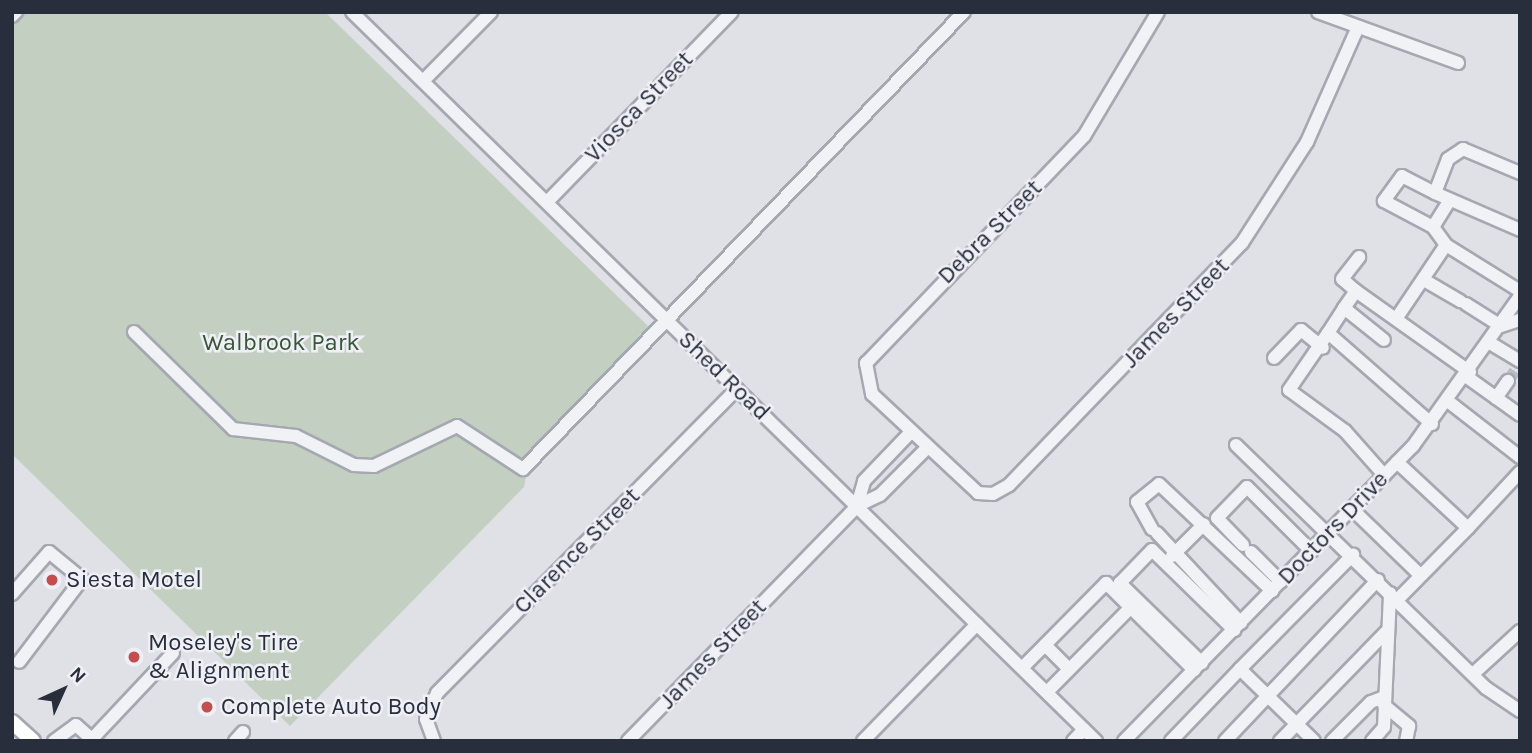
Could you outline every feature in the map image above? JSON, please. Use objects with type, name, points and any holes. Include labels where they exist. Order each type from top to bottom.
[{"type":"main road","points":[[12,722],[33,741]]},
{"type":"street","points":[[12,16],[16,12]]},
{"type":"street","name":"Shed Road","points":[[352,12],[1096,741]]},
{"type":"street","points":[[423,81],[491,12]]},
{"type":"street","name":"Viosca Street","points":[[547,202],[732,12]]},
{"type":"street","points":[[134,332],[233,429],[296,436],[354,465],[374,466],[457,426],[523,469],[964,12]]},
{"type":"street","name":"Debra Street","points":[[919,440],[868,388],[869,357],[1084,136],[1158,12]]},
{"type":"street","points":[[1318,12],[1458,63]]},
{"type":"street","name":"James Street","points":[[919,440],[978,493],[993,494],[1009,485],[1242,243],[1296,162],[1357,27]]},
{"type":"street","points":[[1435,193],[1448,159],[1463,149],[1520,173]]},
{"type":"street","points":[[1520,230],[1402,176],[1384,201],[1433,227],[1446,246],[1520,293]]},
{"type":"street","points":[[1433,227],[1450,200]]},
{"type":"street","points":[[1396,319],[1446,246]]},
{"type":"street","points":[[1359,257],[1342,279],[1520,415]]},
{"type":"street","points":[[1424,280],[1501,326],[1520,320]]},
{"type":"street","points":[[1356,291],[1328,333],[1323,348],[1289,390],[1315,414],[1321,410],[1329,417],[1384,475]]},
{"type":"street","name":"Doctors Drive","points":[[1130,739],[1432,424],[1490,343],[1520,293]]},
{"type":"street","points":[[1344,308],[1384,340]]},
{"type":"street","points":[[1274,358],[1301,330],[1323,348]]},
{"type":"street","points":[[1328,333],[1432,424]]},
{"type":"street","points":[[1490,343],[1519,364]]},
{"type":"street","points":[[1496,398],[1508,381]]},
{"type":"street","name":"Clarence Street","points":[[433,741],[426,719],[437,693],[737,389]]},
{"type":"street","points":[[1449,402],[1520,457]]},
{"type":"street","name":"James Street","points":[[628,741],[857,506],[880,495],[919,440]]},
{"type":"street","name":"James Street","points":[[857,506],[864,481],[919,440]]},
{"type":"street","points":[[1236,445],[1330,531],[1473,674],[1520,711]]},
{"type":"street","points":[[1397,462],[1468,528]]},
{"type":"street","points":[[1172,556],[1263,471]]},
{"type":"street","points":[[1373,741],[1384,727],[1386,632],[1394,596],[1420,575],[1468,528],[1520,472]]},
{"type":"street","points":[[1238,626],[1172,556],[1137,502],[1155,484],[1247,549],[1277,586]]},
{"type":"street","points":[[1247,487],[1311,551]]},
{"type":"street","points":[[1352,509],[1420,575]]},
{"type":"street","points":[[1209,523],[1277,586]]},
{"type":"street","points":[[1198,667],[1120,583],[1152,550],[1238,626]]},
{"type":"street","points":[[12,594],[49,552],[82,579],[19,662]]},
{"type":"street","points":[[1171,741],[1353,555]]},
{"type":"street","points":[[1225,741],[1378,580]]},
{"type":"street","points":[[1022,668],[1106,583],[1198,667]]},
{"type":"street","points":[[1047,692],[1131,607]]},
{"type":"street","points":[[863,741],[977,624]]},
{"type":"street","points":[[1473,674],[1520,631]]},
{"type":"street","points":[[1280,741],[1386,632]]},
{"type":"street","points":[[1045,645],[1069,669]]},
{"type":"street","points":[[54,741],[76,725],[93,740],[173,653]]},
{"type":"street","points":[[1240,669],[1314,741]]},
{"type":"street","points":[[1332,741],[1371,702],[1384,701],[1409,726],[1406,741]]},
{"type":"street","points":[[1073,741],[1084,729]]},
{"type":"green space","name":"Walbrook Park","points":[[25,12],[325,12],[648,326],[529,461],[524,487],[290,726],[12,454],[12,26]]},
{"type":"tunnel","points":[[1508,381],[1517,368]]},
{"type":"place","name":"Siesta Motel","points":[[52,580]]},
{"type":"place","name":"Moseley's Tire & Alignment","points":[[134,657]]},
{"type":"place","name":"Complete Auto Body","points":[[207,707]]}]
